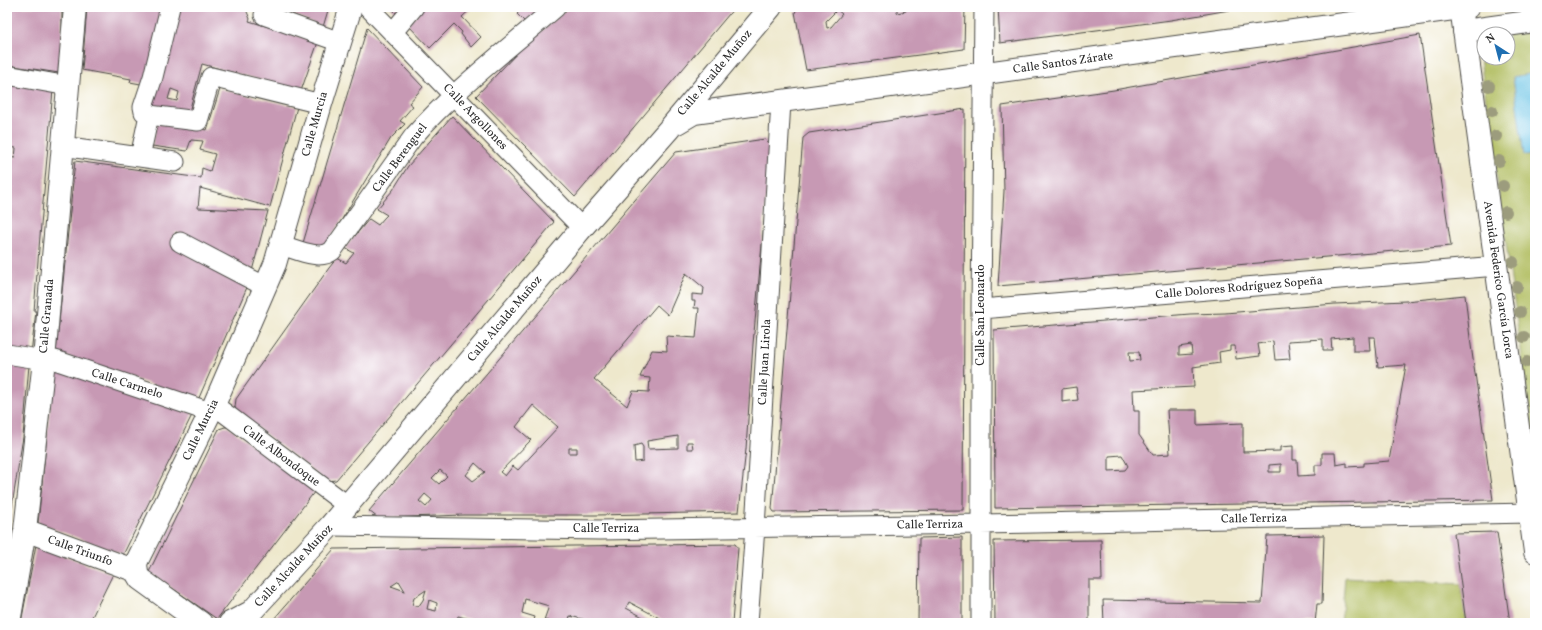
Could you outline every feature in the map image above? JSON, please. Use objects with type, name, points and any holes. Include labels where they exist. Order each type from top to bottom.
[{"type":"main road","name":"Calle Granada","points":[[9,623],[25,530],[44,360],[75,7]]},
{"type":"main road","name":"Calle Murcia","points":[[136,571],[136,563],[212,408],[275,264],[320,104],[351,7]]},
{"type":"main road","name":"Calle Alcalde Muñoz","points":[[230,623],[251,612],[348,506],[582,228],[770,8]]},
{"type":"main road","name":"Calle Santos Zárate","points":[[669,128],[694,113],[1463,8]]},
{"type":"main road","name":"Avenida Federico García Lorca","points":[[1463,8],[1464,31],[1535,552]]},
{"type":"main road","points":[[1464,31],[1535,21]]},
{"type":"main road","points":[[700,91],[698,102],[704,108],[713,111]]},
{"type":"main road","name":"Calle Triunfo","points":[[25,530],[136,571]]},
{"type":"main road","points":[[136,571],[144,583],[201,623]]},
{"type":"street","points":[[170,7],[153,77],[143,107],[144,112],[148,115],[198,121],[211,77],[320,104]]},
{"type":"street","name":"Calle Argollones","points":[[368,7],[582,228]]},
{"type":"street","points":[[393,32],[414,7]]},
{"type":"street","name":"Calle Berenguel","points":[[281,245],[317,256],[326,255],[332,251],[413,137],[453,95],[556,7]]},
{"type":"street","name":"Calle San Leonardo","points":[[981,623],[981,309],[984,7]]},
{"type":"street","points":[[264,15],[340,42]]},
{"type":"street","points":[[7,75],[68,86]]},
{"type":"street","name":"Calle Juan Lirola","points":[[748,623],[781,102]]},
{"type":"street","points":[[140,157],[148,115]]},
{"type":"street","points":[[62,146],[175,162]]},
{"type":"street","points":[[180,242],[266,287]]},
{"type":"street","name":"Calle Dolores Rodríguez Sopeña","points":[[981,309],[1496,266]]},
{"type":"street","name":"Calle Carmelo","points":[[7,354],[44,360],[55,360],[212,408]]},
{"type":"street","name":"Calle Albondoque","points":[[212,408],[348,506]]},
{"type":"street","name":"Calle Terriza","points":[[330,526],[600,530],[1530,513]]},
{"type":"green space","points":[[1535,27],[1535,73],[1513,77],[1524,155],[1535,154],[1535,451],[1481,66],[1516,66],[1516,32]]},
{"type":"green space","points":[[1345,577],[1461,584],[1466,623],[1341,623]]},
{"type":"water","points":[[1535,73],[1535,154],[1524,155],[1513,77]]},
{"type":"building","points":[[7,7],[62,7],[62,42],[59,73],[7,65]]},
{"type":"building","points":[[87,7],[164,7],[146,85],[130,82],[131,79],[82,70]]},
{"type":"building","points":[[177,7],[245,7],[250,19],[249,21],[318,42],[301,91],[202,64],[189,112],[146,108]],"holes":[[[171,89],[179,92],[177,101],[168,99]]]},
{"type":"building","points":[[275,7],[329,7],[323,27]]},
{"type":"building","points":[[390,7],[404,7],[398,15]]},
{"type":"building","points":[[423,7],[473,7],[462,17],[481,37],[471,47],[461,34],[462,32],[454,24],[430,48],[408,25]]},
{"type":"building","points":[[519,7],[543,7],[525,22],[517,14],[521,10]]},
{"type":"building","points":[[569,7],[735,7],[575,197],[476,96],[522,48]]},
{"type":"building","points":[[800,7],[897,7],[897,13],[906,11],[906,7],[965,7],[964,49],[806,70],[795,12]],"holes":[[[837,10],[842,14],[831,27],[827,28],[826,21]]]},
{"type":"building","points":[[998,7],[1241,8],[1171,20],[1000,43]]},
{"type":"building","points":[[367,28],[423,87],[409,103],[413,106],[400,121],[405,124],[391,138],[324,249],[303,243]]},
{"type":"building","points":[[1420,35],[1451,246],[998,286],[1004,191],[1002,106],[1114,90]]},
{"type":"building","points":[[7,82],[53,90],[34,311],[36,311],[31,353],[7,349],[7,157],[15,158],[16,148],[7,147]]},
{"type":"building","points":[[220,89],[297,107],[270,207],[200,188],[198,208],[268,211],[252,271],[176,232],[172,245],[248,285],[198,400],[56,353],[75,161],[201,178],[202,168],[210,171],[215,154],[200,150],[203,141],[191,140],[187,151],[152,146],[157,123],[207,130]]},
{"type":"building","points":[[965,109],[963,510],[774,512],[772,509],[803,138],[809,133]]},
{"type":"building","points":[[452,116],[554,222],[336,480],[326,481],[236,411],[236,399],[337,258],[346,263],[354,253],[345,248],[369,219],[378,225],[387,215],[377,209],[393,190],[408,166]]},
{"type":"building","points":[[765,139],[771,146],[753,344],[746,449],[739,512],[596,515],[464,515],[378,518],[369,511],[676,152]],"holes":[[[686,273],[704,288],[703,295],[692,294],[692,301],[695,301],[694,308],[699,308],[696,338],[666,336],[667,351],[652,350],[640,377],[650,378],[649,392],[633,391],[627,406],[594,379],[657,305],[668,315]],[[533,405],[558,427],[518,470],[513,466],[505,476],[500,472],[531,440],[516,427]],[[678,436],[678,448],[648,449],[647,441]],[[687,442],[692,442],[693,449],[687,449]],[[641,444],[643,447],[643,461],[635,462],[634,446]],[[569,448],[577,448],[577,453],[569,453]],[[475,463],[485,472],[473,481],[466,475]],[[440,470],[447,476],[439,484],[432,478]],[[425,494],[432,500],[426,507],[419,501]]]},
{"type":"building","points":[[1465,295],[1493,500],[995,508],[994,330],[1190,314],[1225,313],[1335,304],[1406,301]],"holes":[[[1353,337],[1353,351],[1370,351],[1369,337],[1375,337],[1378,367],[1406,365],[1389,461],[1364,463],[1364,466],[1347,467],[1347,463],[1336,465],[1335,453],[1322,453],[1322,465],[1315,465],[1315,475],[1298,476],[1297,460],[1293,460],[1293,446],[1280,447],[1280,451],[1243,452],[1243,423],[1197,425],[1197,410],[1167,410],[1170,454],[1153,455],[1139,435],[1139,411],[1134,411],[1133,390],[1194,387],[1193,367],[1220,363],[1219,352],[1230,350],[1230,346],[1235,346],[1236,359],[1260,356],[1258,344],[1273,341],[1275,360],[1290,359],[1288,341],[1323,339],[1323,350],[1332,350],[1331,339]],[[1191,345],[1192,354],[1179,355],[1179,347]],[[1129,352],[1139,352],[1140,360],[1130,361]],[[1076,387],[1078,400],[1062,402],[1062,389]],[[1122,455],[1128,466],[1125,470],[1109,471],[1109,456]],[[1281,464],[1281,472],[1269,472],[1269,465]]]},
{"type":"building","points":[[7,362],[29,365],[23,437],[9,524],[7,524]]},
{"type":"building","points":[[54,367],[193,413],[123,555],[38,523]]},
{"type":"building","points":[[228,427],[315,491],[217,619],[149,572],[219,429]]},
{"type":"building","points":[[1497,532],[1510,623],[1466,623],[1454,533]]},
{"type":"building","points":[[1324,535],[1322,604],[1317,604],[1315,623],[1104,623],[1103,600],[1262,603],[1267,536]]},
{"type":"building","points":[[962,537],[962,623],[918,623],[919,538]]},
{"type":"building","points":[[1101,540],[1102,580],[1089,580],[1089,623],[995,623],[994,541]]},
{"type":"building","points":[[735,544],[738,548],[732,623],[667,623],[629,602],[626,608],[654,623],[586,623],[586,620],[570,616],[568,623],[549,623],[549,621],[544,620],[549,606],[525,599],[522,613],[535,617],[533,623],[468,623],[470,619],[458,616],[456,623],[274,623],[273,620],[334,549]],"holes":[[[399,581],[405,591],[391,586]],[[426,590],[423,600],[418,607],[412,605],[414,598]],[[429,600],[437,603],[436,611],[427,609]]]},
{"type":"building","points":[[36,545],[113,574],[89,623],[21,623]]}]
